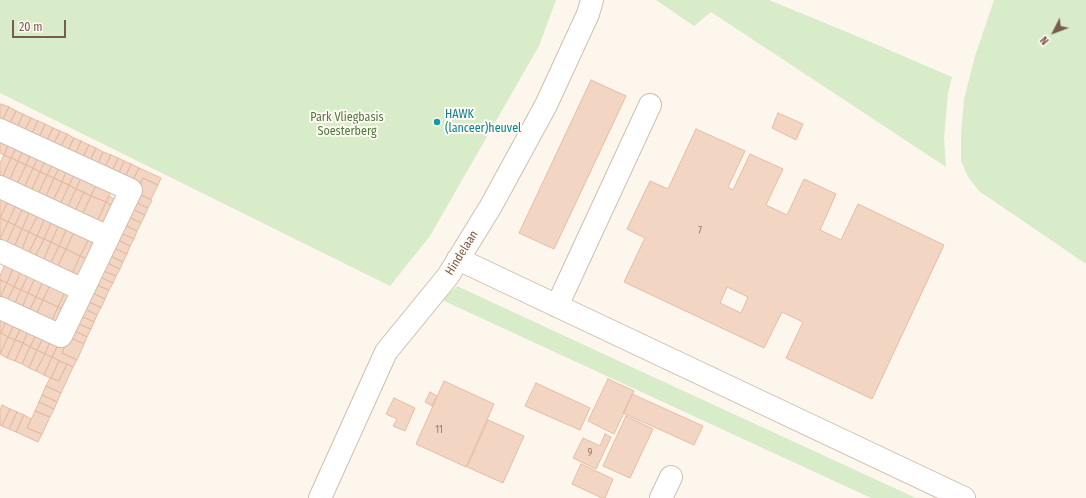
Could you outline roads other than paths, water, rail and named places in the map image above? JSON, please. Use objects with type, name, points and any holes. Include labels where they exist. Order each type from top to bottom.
[{"type":"street","name":"Hindelaan","points":[[320,498],[386,352],[448,276],[491,206],[546,105],[588,14],[592,0]]},
{"type":"street","points":[[557,306],[650,105]]},
{"type":"street","points":[[0,130],[131,190],[61,336],[0,308]]},
{"type":"street","points":[[0,187],[108,237]]},
{"type":"street","points":[[0,251],[83,290]]},
{"type":"street","points":[[458,259],[964,498]]},
{"type":"street","points":[[661,498],[671,477]]},
{"type":"place","name":"HAWK (lanceer)heuvel","points":[[437,122]]},
{"type":"park label","name":"Park Vliegbasis Soesterberg","points":[[347,125]]}]
